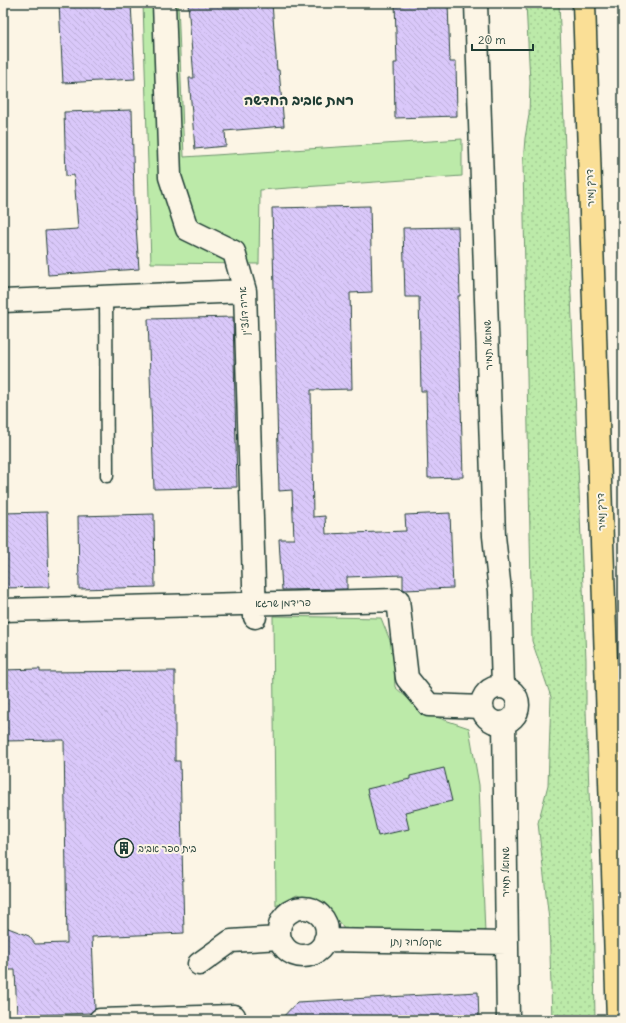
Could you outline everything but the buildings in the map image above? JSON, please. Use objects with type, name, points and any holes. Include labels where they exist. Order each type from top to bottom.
[{"type":"highway","name":"דרך נמיר","points":[[584,3],[618,1020]]},
{"type":"street","name":"אריה דולצ'ין","points":[[164,3],[170,176],[187,229],[234,252],[245,291],[255,610]]},
{"type":"street","name":"שמואל תמיר","points":[[476,3],[494,536],[500,591],[503,687]]},
{"type":"street","points":[[13,300],[245,291]]},
{"type":"street","name":"פרידמן שרגא","points":[[3,610],[255,610],[398,600],[407,678],[429,705],[482,707]]},
{"type":"street","points":[[498,687],[503,687],[514,693],[518,699],[519,705],[515,717],[504,723],[498,724],[487,718],[483,713],[482,707],[484,696],[488,692],[498,687]]},
{"type":"street","name":"שמואל תמיר","points":[[504,723],[508,1020]]},
{"type":"street","points":[[299,909],[308,909],[315,912],[321,917],[327,932],[326,940],[322,947],[309,956],[294,955],[287,951],[279,938],[278,930],[280,922],[292,911],[299,909]]},
{"type":"street","points":[[199,964],[231,941],[279,938]]},
{"type":"street","name":"אקסלרוד נתן","points":[[326,940],[506,943]]},
{"type":"street","points":[[100,1020],[234,1016]]},
{"type":"lane","points":[[106,296],[107,476]]},
{"type":"green space","points":[[143,3],[178,3],[184,157],[462,139],[462,176],[260,190],[259,264],[151,263]]},
{"type":"green space","points":[[526,3],[559,3],[586,660],[586,710],[593,896],[595,1020],[552,1020],[549,920],[538,823],[548,785],[551,697],[532,641],[523,163],[529,115],[530,82]]},
{"type":"green space","points":[[273,616],[381,618],[393,648],[395,687],[424,713],[469,728],[479,785],[485,933],[348,934],[328,908],[297,895],[276,906]]},
{"type":"place","name":"בית ספר אביב","points":[[124,848]]},
{"type":"district","name":"רמת אביב החדשה","points":[[299,100]]}]
